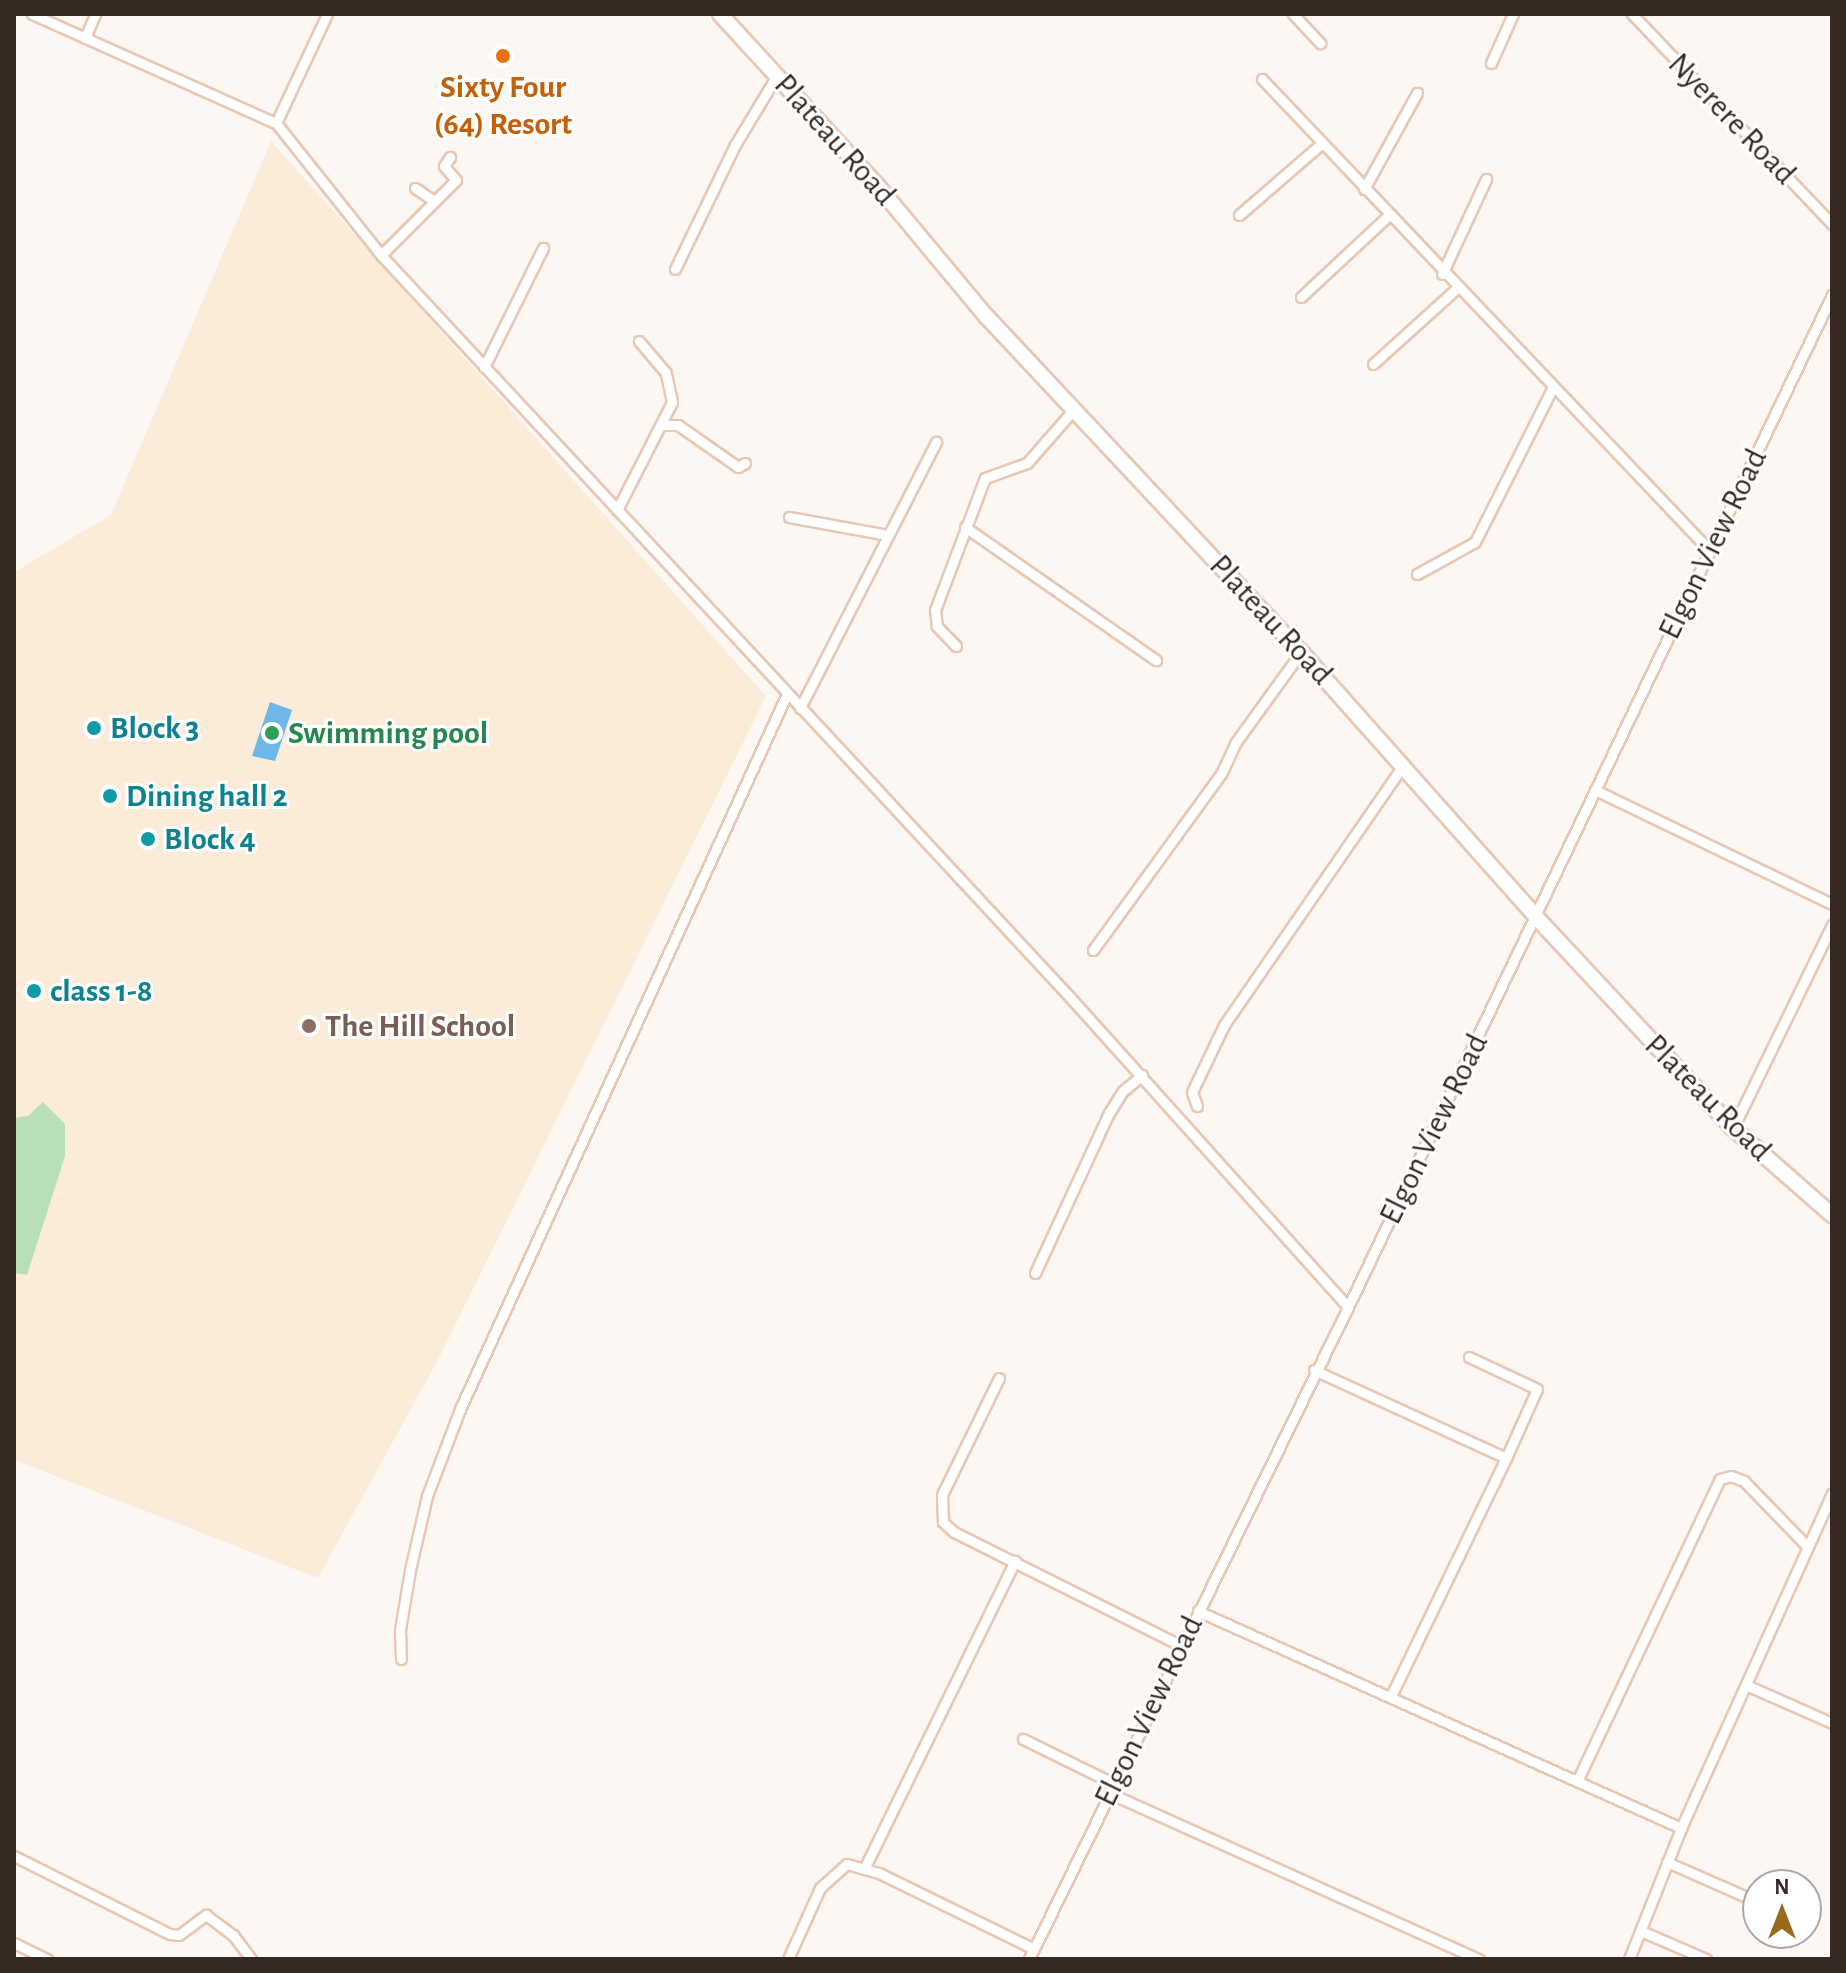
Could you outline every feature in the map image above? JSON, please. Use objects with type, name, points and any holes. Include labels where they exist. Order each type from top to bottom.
[{"type":"street","points":[[32,14],[276,123],[381,255],[786,696],[1142,1075],[1348,1307]]},
{"type":"street","points":[[85,38],[95,14]]},
{"type":"street","points":[[276,123],[327,14]]},
{"type":"street","name":"Plateau Road","points":[[720,14],[777,75],[987,317],[1404,764],[1536,917],[1733,1128],[1832,1215]]},
{"type":"street","points":[[1293,14],[1320,43]]},
{"type":"street","points":[[1491,63],[1513,14]]},
{"type":"street","name":"Nyerere Road","points":[[1632,14],[1832,224]]},
{"type":"street","points":[[675,269],[735,145],[777,75]]},
{"type":"street","points":[[1262,79],[1456,289],[1710,551]]},
{"type":"street","points":[[1364,189],[1417,93]]},
{"type":"street","points":[[1239,215],[1322,143]]},
{"type":"street","points":[[381,255],[456,180],[444,166],[450,157]]},
{"type":"street","points":[[1442,274],[1486,179]]},
{"type":"street","points":[[415,188],[434,201]]},
{"type":"street","points":[[1301,297],[1388,216]]},
{"type":"street","points":[[484,367],[543,248]]},
{"type":"street","points":[[1373,364],[1456,289]]},
{"type":"street","name":"Elgon View Road","points":[[1029,1959],[1314,1370],[1348,1307],[1832,295]]},
{"type":"street","points":[[617,510],[663,425],[673,387],[639,341]]},
{"type":"street","points":[[1417,574],[1475,542],[1552,389]]},
{"type":"street","points":[[956,646],[937,626],[935,610],[965,527],[989,473],[1019,470],[1075,408]]},
{"type":"street","points":[[663,425],[678,425],[738,467],[745,463]]},
{"type":"street","points":[[800,708],[936,442]]},
{"type":"street","points":[[789,517],[888,535]]},
{"type":"street","points":[[965,527],[1156,660]]},
{"type":"street","points":[[1093,950],[1221,774],[1236,742],[1301,652]]},
{"type":"street","points":[[401,1659],[410,1570],[427,1496],[460,1409],[786,696]]},
{"type":"street","points":[[1197,1106],[1192,1092],[1224,1025],[1404,764]]},
{"type":"street","points":[[1595,790],[1832,904]]},
{"type":"street","points":[[1733,1128],[1832,925]]},
{"type":"street","points":[[1035,1273],[1109,1113],[1123,1091],[1142,1075]]},
{"type":"street","points":[[1391,1696],[1537,1389],[1469,1357]]},
{"type":"street","points":[[1314,1370],[1506,1458]]},
{"type":"street","points":[[999,1378],[939,1505],[943,1522],[954,1532],[1180,1645]]},
{"type":"street","points":[[1578,1779],[1720,1479],[1731,1476],[1744,1481],[1807,1546]]},
{"type":"street","points":[[1629,1959],[1681,1828],[1832,1493]]},
{"type":"street","points":[[865,1867],[1015,1561]]},
{"type":"street","points":[[1198,1611],[1578,1779],[1681,1828]]},
{"type":"street","points":[[1746,1685],[1832,1721]]},
{"type":"street","points":[[1023,1739],[1111,1788],[1479,1959]]},
{"type":"street","points":[[14,1856],[170,1934],[179,1935],[206,1915],[233,1935],[251,1959]]},
{"type":"street","points":[[1667,1862],[1742,1895]]},
{"type":"street","points":[[788,1959],[828,1877],[847,1864],[865,1867],[1034,1949]]},
{"type":"street","points":[[1641,1931],[1706,1959]]},
{"type":"street","points":[[14,1943],[47,1959]]},
{"type":"shaded area","name":"The Hill School","points":[[271,141],[766,696],[440,1356],[318,1578],[14,1460],[14,572],[111,515]]},
{"type":"green space","points":[[43,1102],[65,1124],[65,1156],[27,1275],[14,1273],[14,1118],[28,1116]]},
{"type":"water","name":"Swimming pool","points":[[270,702],[292,710],[275,761],[252,756]]},
{"type":"place","name":"Sixty Four (64) Resort","points":[[503,56]]},
{"type":"place","name":"Block 3","points":[[94,728]]},
{"type":"place","name":"Swimming pool","points":[[272,733]]},
{"type":"place","name":"Dining hall 2","points":[[110,796]]},
{"type":"place","name":"Block 4","points":[[148,839]]},
{"type":"place","name":"class 1-8","points":[[34,991]]},
{"type":"place","name":"The Hill School","points":[[309,1026]]}]
